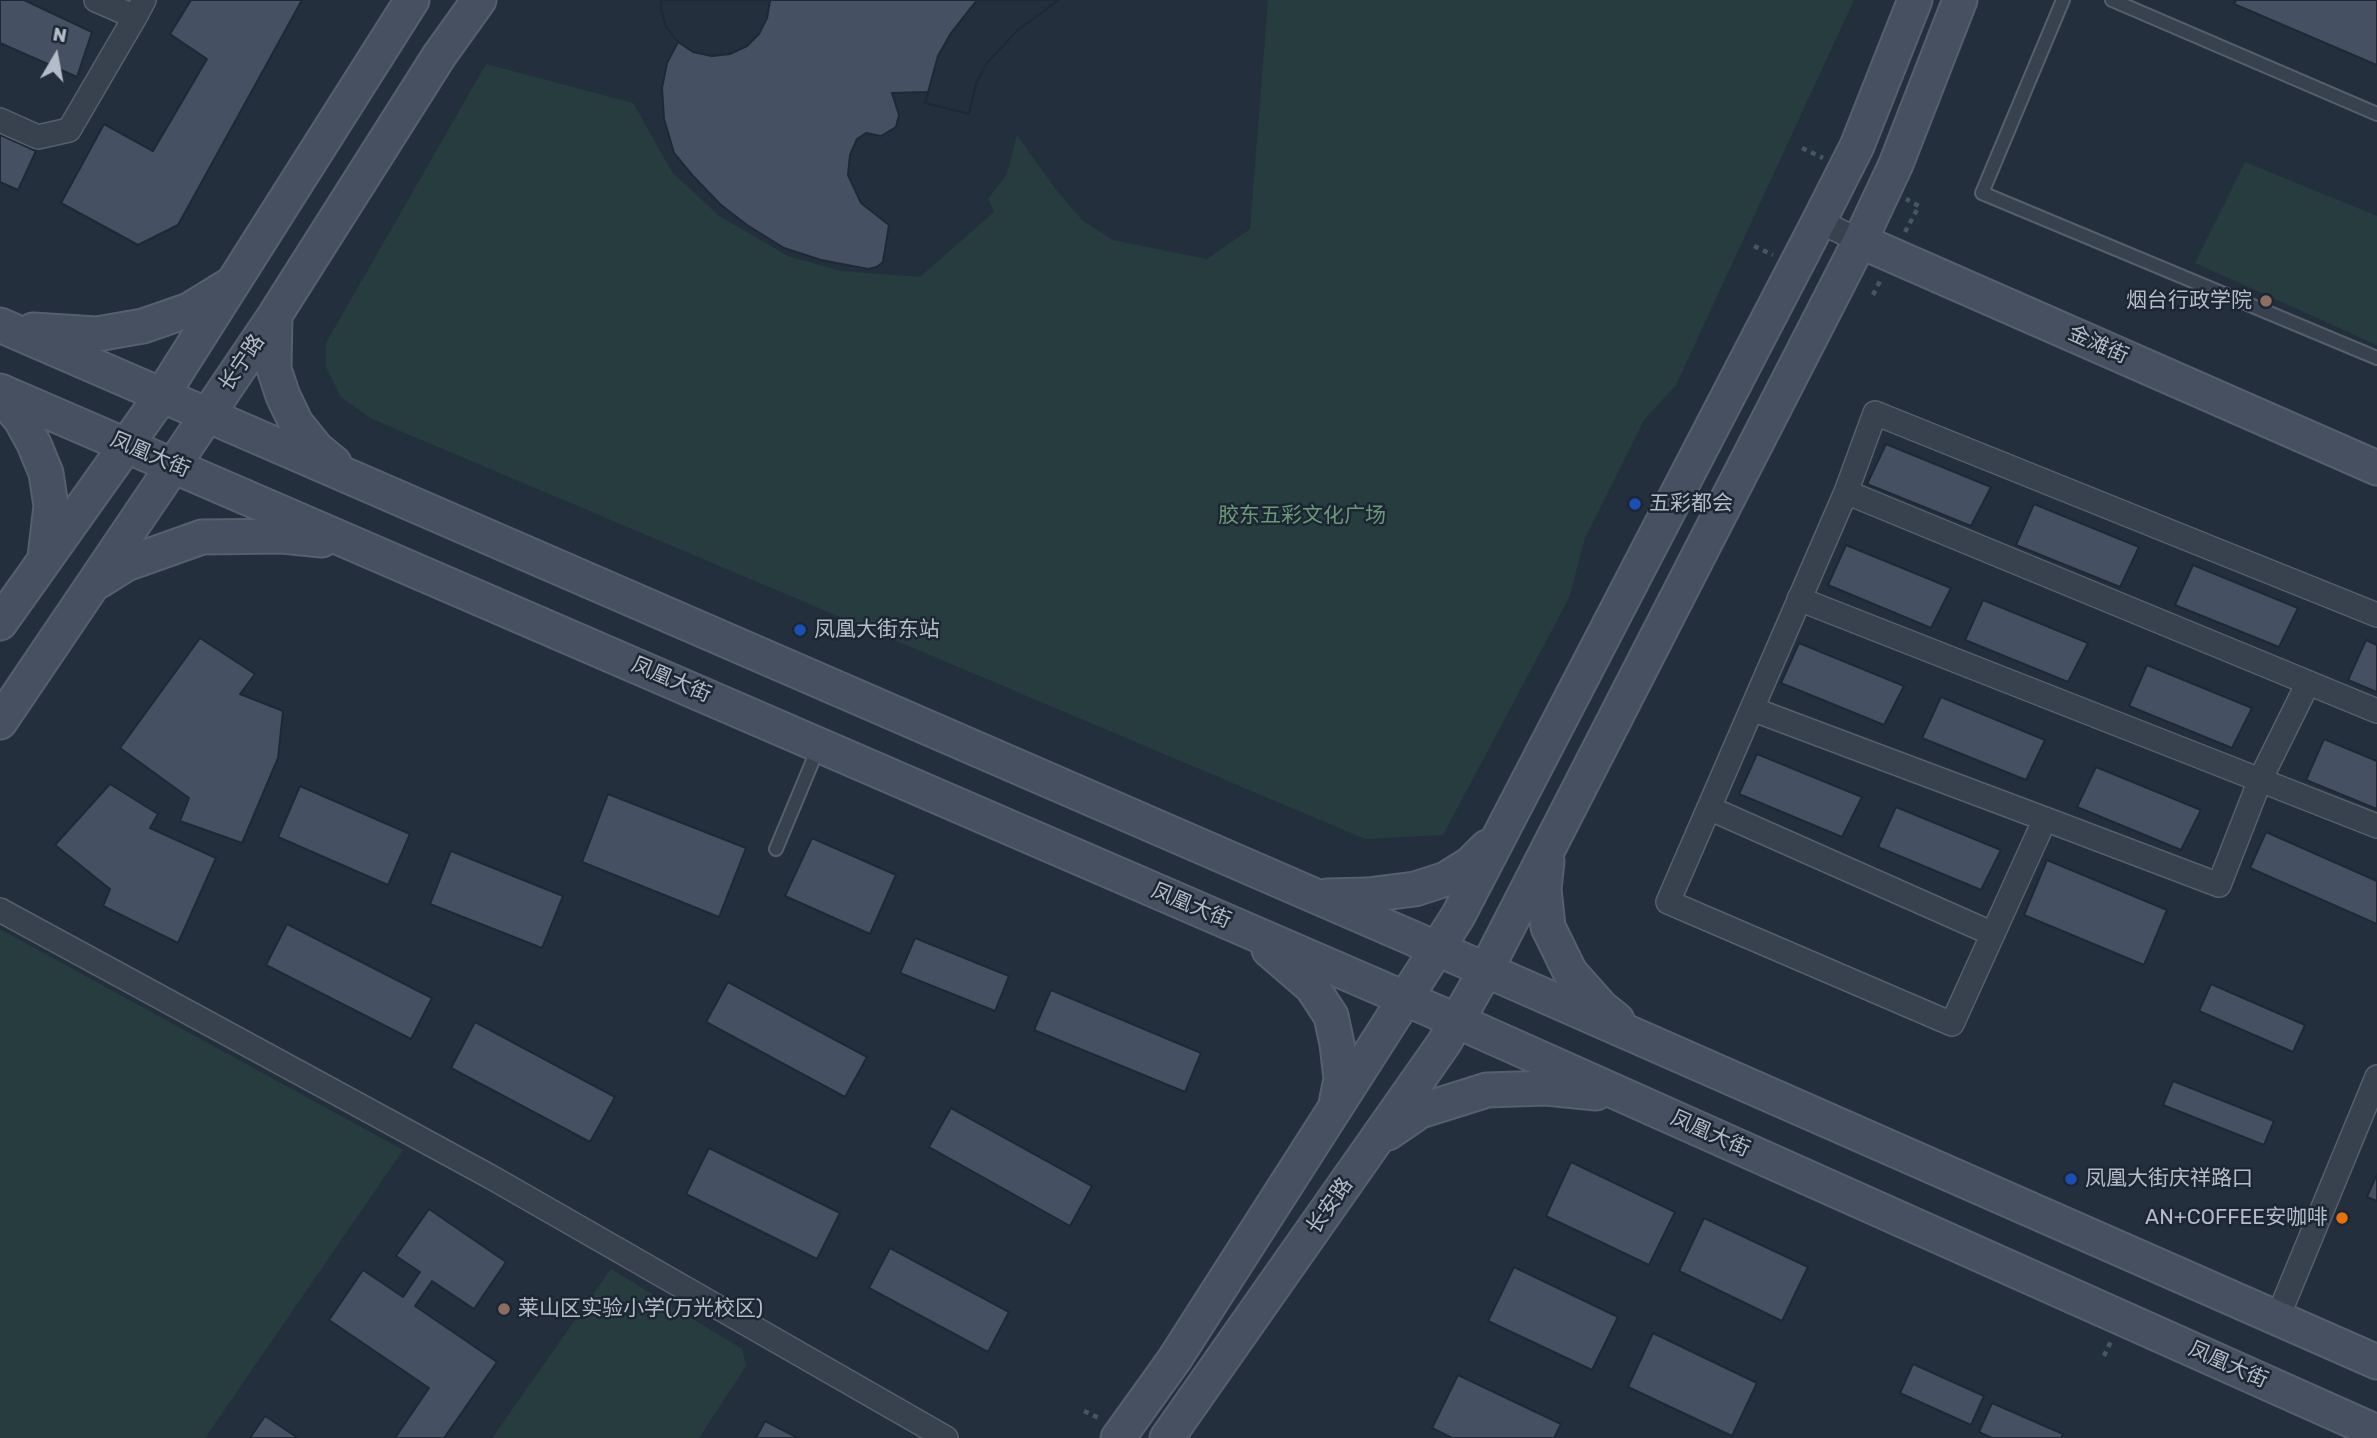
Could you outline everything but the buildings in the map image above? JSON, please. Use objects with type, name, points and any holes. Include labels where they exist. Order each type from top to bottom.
[{"type":"main road","points":[[0,623],[162,395],[412,0]]},
{"type":"main road","name":"长宁路","points":[[0,722],[275,315],[439,56],[479,0]]},
{"type":"main road","points":[[1118,1438],[1174,1360],[1458,916],[1857,146],[1915,0]]},
{"type":"main road","name":"长安路","points":[[1167,1438],[1444,1043],[1486,970],[1860,241],[1896,164],[1960,0]]},
{"type":"main road","points":[[274,219],[262,256],[273,268],[280,271],[293,269],[320,243]]},
{"type":"main road","name":"金滩街","points":[[1860,241],[2377,468]]},
{"type":"main road","points":[[0,325],[97,334],[143,326],[189,310],[233,283]]},
{"type":"main road","points":[[275,315],[274,369],[282,396],[296,423],[317,449],[352,478]]},
{"type":"main road","points":[[0,325],[1486,970],[2374,1362]]},
{"type":"main road","points":[[0,393],[21,420],[46,473],[51,506],[48,544],[43,564]]},
{"type":"main road","name":"凤凰大街","points":[[0,393],[1405,998],[2377,1432]]},
{"type":"main road","points":[[94,584],[126,564],[202,537],[282,536],[353,543]]},
{"type":"main road","points":[[1315,896],[1367,895],[1415,889],[1446,879],[1470,864],[1503,830]]},
{"type":"main road","points":[[1548,851],[1544,889],[1548,927],[1570,972],[1602,1008],[1641,1038]]},
{"type":"main road","points":[[1247,930],[1312,987],[1331,1016],[1341,1080],[1335,1108]]},
{"type":"main road","points":[[1374,1143],[1420,1111],[1487,1090],[1546,1087],[1630,1098]]},
{"type":"main road","points":[[2329,1410],[2377,1425]]},
{"type":"street","points":[[0,120],[38,138],[69,130],[139,8],[96,0]]},
{"type":"street","name":"金滩街","points":[[1819,221],[1860,241]]},
{"type":"street","points":[[2045,819],[1952,1024],[1668,902],[1846,492],[1875,413],[2377,615]]},
{"type":"street","points":[[1846,492],[2377,711]]},
{"type":"street","points":[[1799,599],[2377,826]]},
{"type":"street","points":[[1752,709],[2218,885],[2260,780],[2308,683]]},
{"type":"street","points":[[1709,808],[1993,934]]},
{"type":"street","points":[[0,910],[491,1177],[946,1438]]},
{"type":"street","points":[[2277,1318],[2377,1077]]},
{"type":"lane","points":[[2063,0],[1982,193],[2377,358]]},
{"type":"lane","points":[[2112,0],[2377,114]]},
{"type":"lane","points":[[776,849],[819,745]]},
{"type":"green space","name":"胶东五彩文化广场","points":[[1268,0],[1854,0],[1676,385],[1644,420],[1585,538],[1569,598],[1443,835],[1365,839],[372,419],[341,397],[326,367],[326,343],[486,64],[633,103],[672,172],[719,216],[788,256],[841,271],[920,277],[994,212],[988,199],[1007,174],[1017,135],[1057,191],[1083,221],[1113,240],[1207,259],[1250,229]]},
{"type":"green space","points":[[2245,162],[2377,216],[2377,345],[2195,263]]},
{"type":"green space","points":[[0,929],[403,1150],[205,1438],[0,1438]]},
{"type":"green space","points":[[611,1269],[742,1349],[746,1366],[699,1438],[492,1438]]},
{"type":"place","name":"烟台行政学院","points":[[2266,301]]},
{"type":"place","name":"五彩都会","points":[[1635,504]]},
{"type":"place","name":"凤凰大街东站","points":[[800,630]]},
{"type":"place","name":"凤凰大街庆祥路口","points":[[2071,1179]]},
{"type":"place","name":"AN+COFFEE安咖啡","points":[[2342,1218]]},
{"type":"place","name":"莱山区实验小学(万光校区)","points":[[504,1309]]}]
